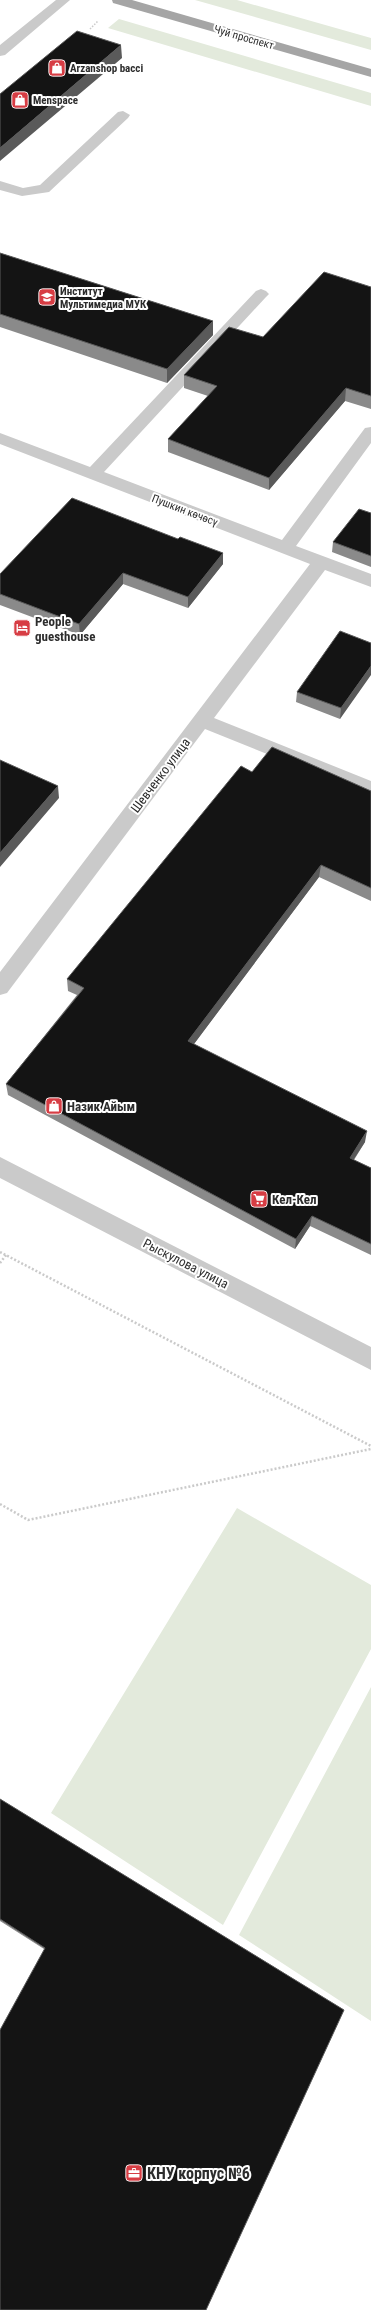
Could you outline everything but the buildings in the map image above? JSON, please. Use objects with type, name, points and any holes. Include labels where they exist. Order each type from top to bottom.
[{"type":"main road","name":"Чуй проспект","points":[[118,0],[371,74]]},
{"type":"street","points":[[0,52],[64,0]]},
{"type":"street","points":[[0,185],[22,192],[44,189],[123,115]]},
{"type":"street","points":[[93,474],[260,294]]},
{"type":"street","name":"Пушкин көчөсү","points":[[0,438],[371,581]]},
{"type":"street","points":[[285,548],[368,441]]},
{"type":"street","name":"Шевченко улица","points":[[0,987],[321,562]]},
{"type":"street","points":[[202,720],[371,789]]},
{"type":"street","name":"Рыскулова улица","points":[[0,1167],[371,1359]]},
{"type":"path","points":[[90,29],[98,22]]},
{"type":"path","points":[[0,1252],[371,1448]]},
{"type":"path","points":[[0,1263],[6,1255]]},
{"type":"path","points":[[0,1504],[28,1520],[371,1448]]},
{"type":"shaded area","points":[[195,0],[237,0],[371,38],[371,50]]},
{"type":"shaded area","points":[[119,19],[371,93],[371,106],[108,28]]},
{"type":"shaded area","points":[[237,1508],[371,1585],[371,1649],[223,1925],[51,1813]]},
{"type":"shaded area","points":[[371,1687],[371,2021],[239,1935]]},
{"type":"place","name":"Arzanshop bacci","points":[[57,68]]},
{"type":"place","name":"Menspace","points":[[20,100]]},
{"type":"place","name":"Институт Мультимедиа МУК","points":[[47,297]]},
{"type":"place","name":"People guesthouse","points":[[22,628]]},
{"type":"place","name":"Назик Айым","points":[[54,1106]]},
{"type":"place","name":"Кел-Кел","points":[[259,1199]]},
{"type":"place","name":"КНУ корпус №6","points":[[134,2173]]}]
